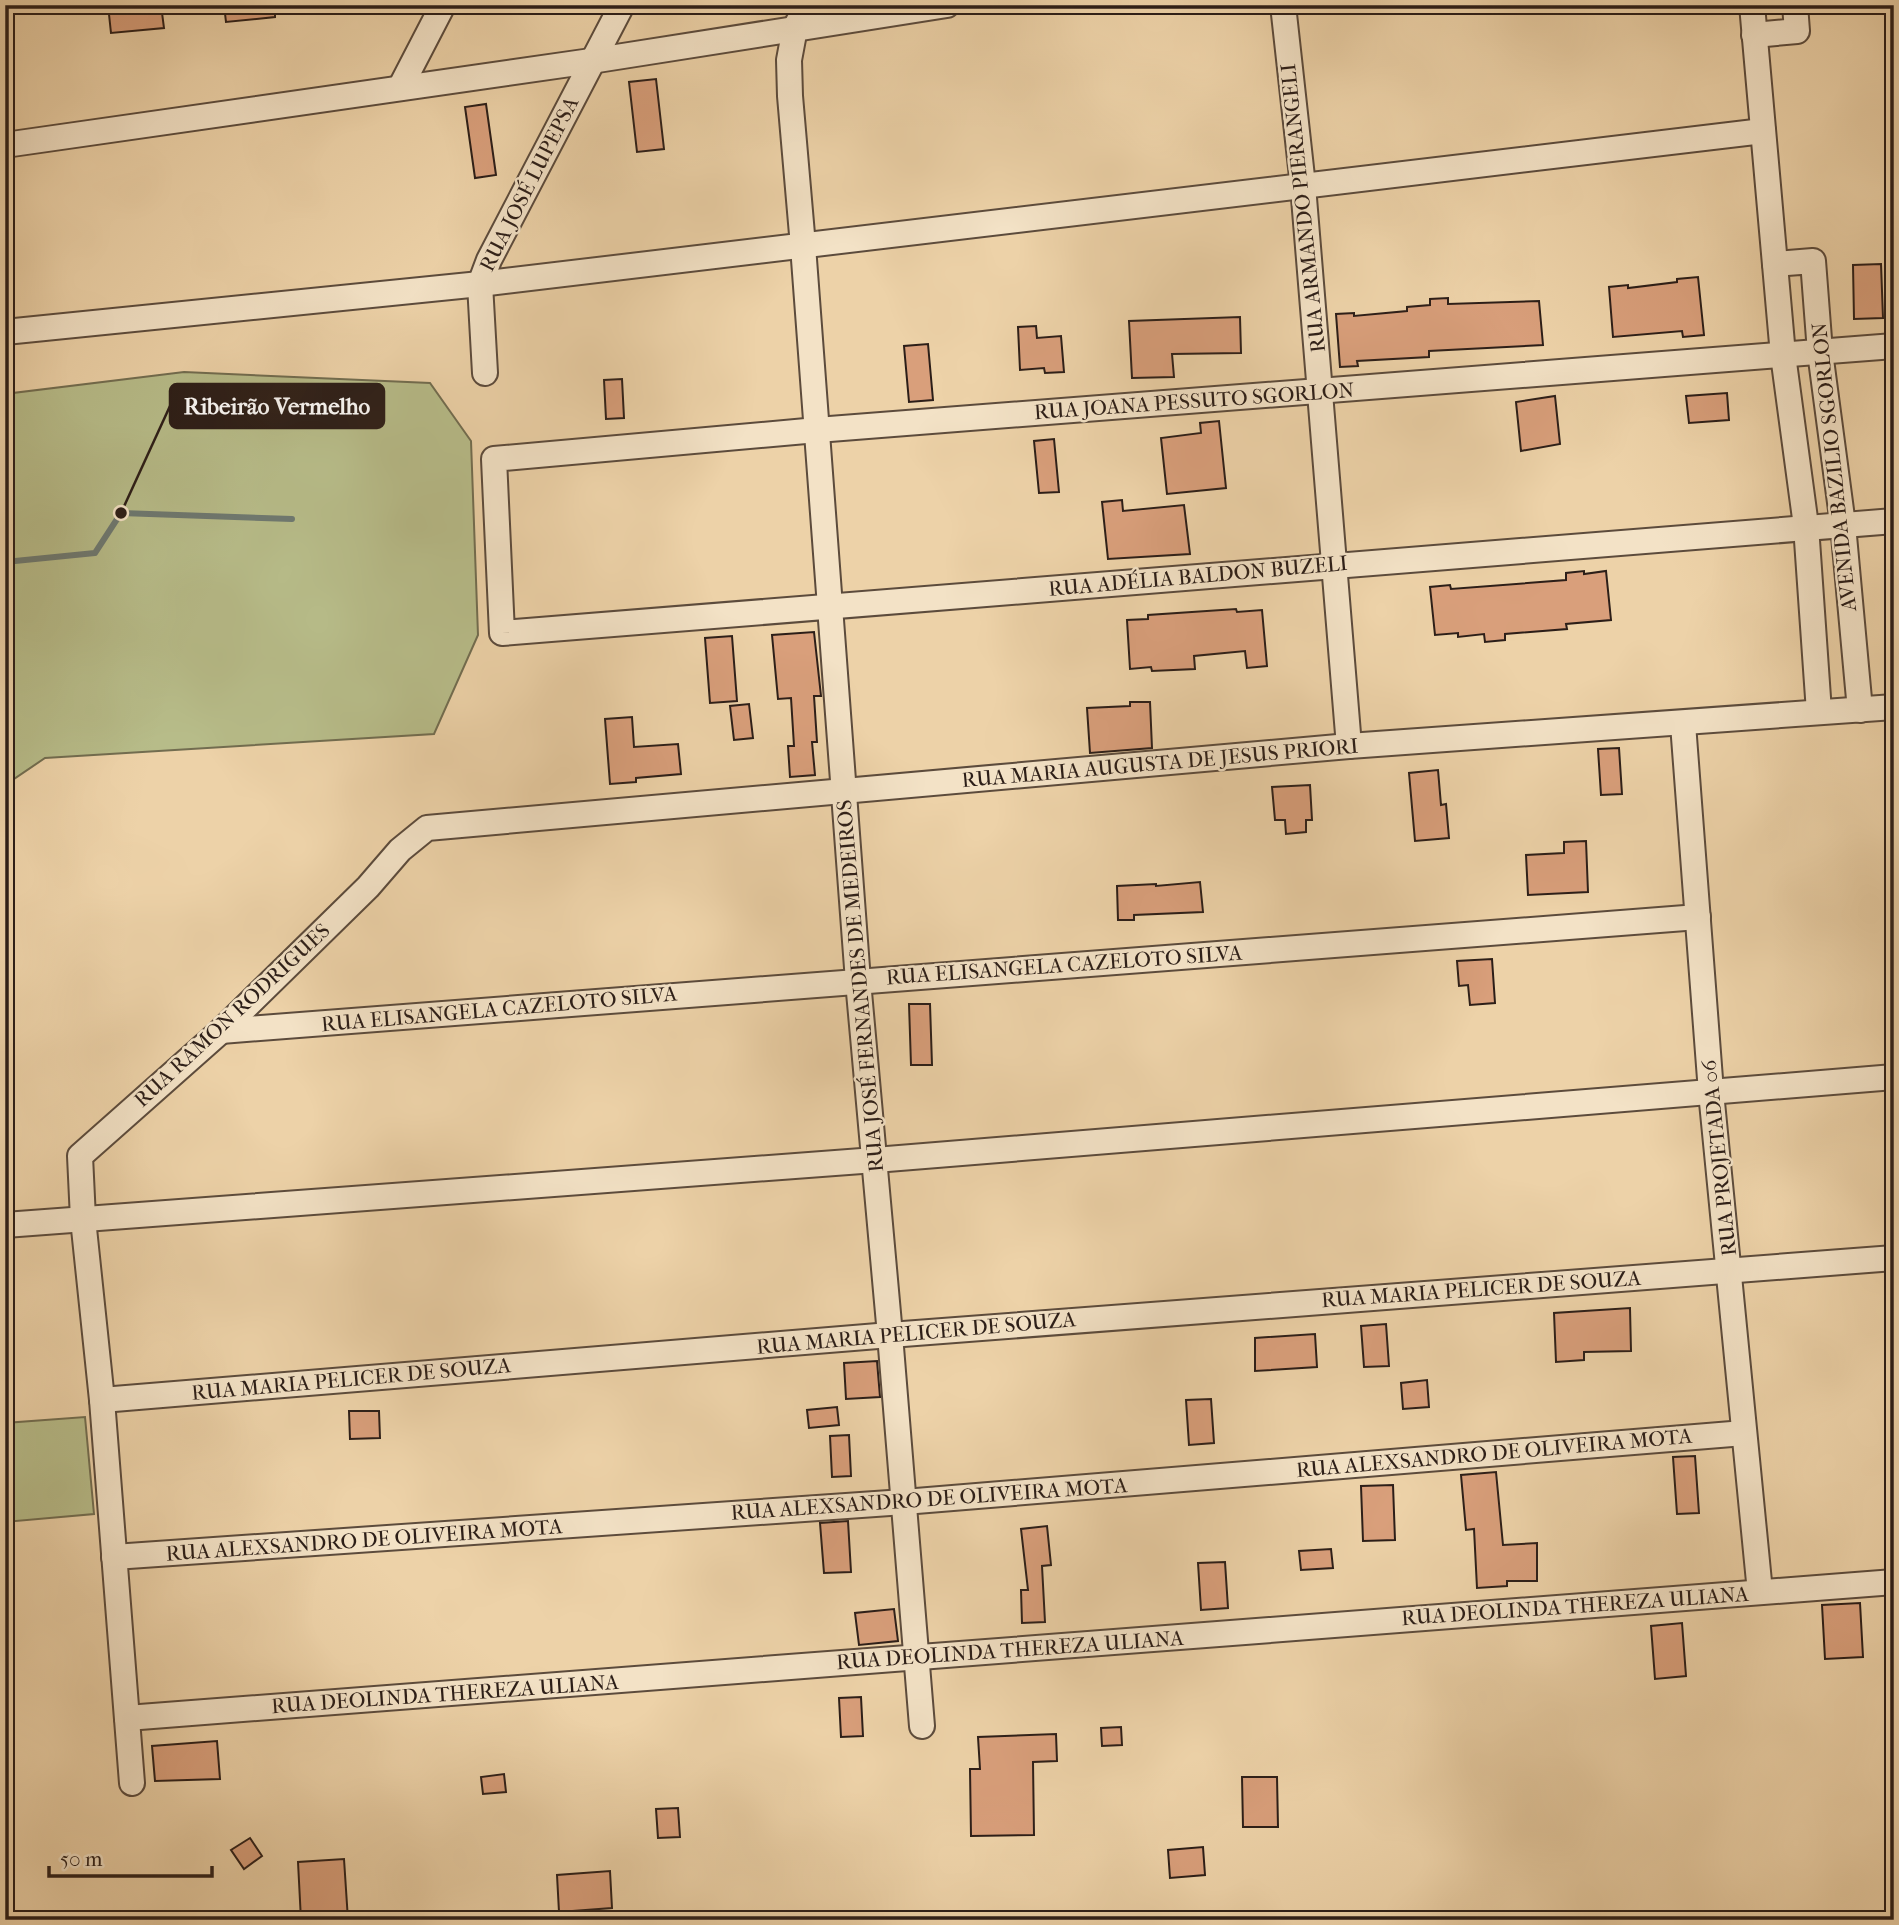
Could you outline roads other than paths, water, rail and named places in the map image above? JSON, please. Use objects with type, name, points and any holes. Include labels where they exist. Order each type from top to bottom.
[{"type":"street","points":[[400,88],[443,5]]},
{"type":"street","name":"RUA JOSÉ LUPEPSA","points":[[485,373],[480,284],[489,260],[622,5]]},
{"type":"street","name":"RUA JOSÉ FERNANDES DE MEDEIROS","points":[[807,5],[795,28],[789,60],[790,96],[858,981],[922,1726]]},
{"type":"street","points":[[5,145],[591,61],[947,5]]},
{"type":"street","name":"RUA ARMANDO PIERANGELI","points":[[1283,5],[1303,186],[1349,746]]},
{"type":"street","name":"AVENIDA BAZILIO SGORLON","points":[[1752,5],[1783,355],[1806,526],[1819,712]]},
{"type":"street","points":[[1755,35],[1797,31],[1795,5]]},
{"type":"street","points":[[5,332],[480,284],[1763,131]]},
{"type":"street","name":"AVENIDA BAZILIO SGORLON","points":[[1775,264],[1813,261],[1820,352],[1843,525],[1860,710]]},
{"type":"street","name":"RUA JOANA PESSUTO SGORLON","points":[[502,633],[494,458],[817,430],[1894,346]]},
{"type":"street","name":"RUA ADÉLIA BALDON BUZELI","points":[[502,633],[1894,521]]},
{"type":"street","name":"RUA MARIA AUGUSTA DE JESUS PRIORI","points":[[427,828],[1349,746],[1894,707]]},
{"type":"street","name":"RUA PROJETADA 06","points":[[1683,723],[1711,1092],[1760,1592]]},
{"type":"street","name":"RUA RAMON RODRIGUES","points":[[83,1219],[80,1156],[221,1031],[368,887],[400,850],[427,828]]},
{"type":"street","name":"RUA ELISANGELA CAZELOTO SILVA","points":[[221,1031],[1698,917]]},
{"type":"street","points":[[5,1225],[875,1160],[1894,1077]]},
{"type":"street","points":[[83,1219],[102,1400],[132,1783]]},
{"type":"street","name":"RUA MARIA PELICER DE SOUZA","points":[[102,1400],[890,1335],[1894,1258]]},
{"type":"street","name":"RUA ALEXSANDRO DE OLIVEIRA MOTA","points":[[114,1557],[904,1502],[1744,1433]]},
{"type":"street","name":"RUA DEOLINDA THEREZA ULIANA","points":[[127,1718],[1894,1582]]},
{"type":"waterway","points":[[5,562],[95,553],[121,513],[292,519]]},
{"type":"place","name":"Ribeirão Vermelho","points":[[121,513]]}]
